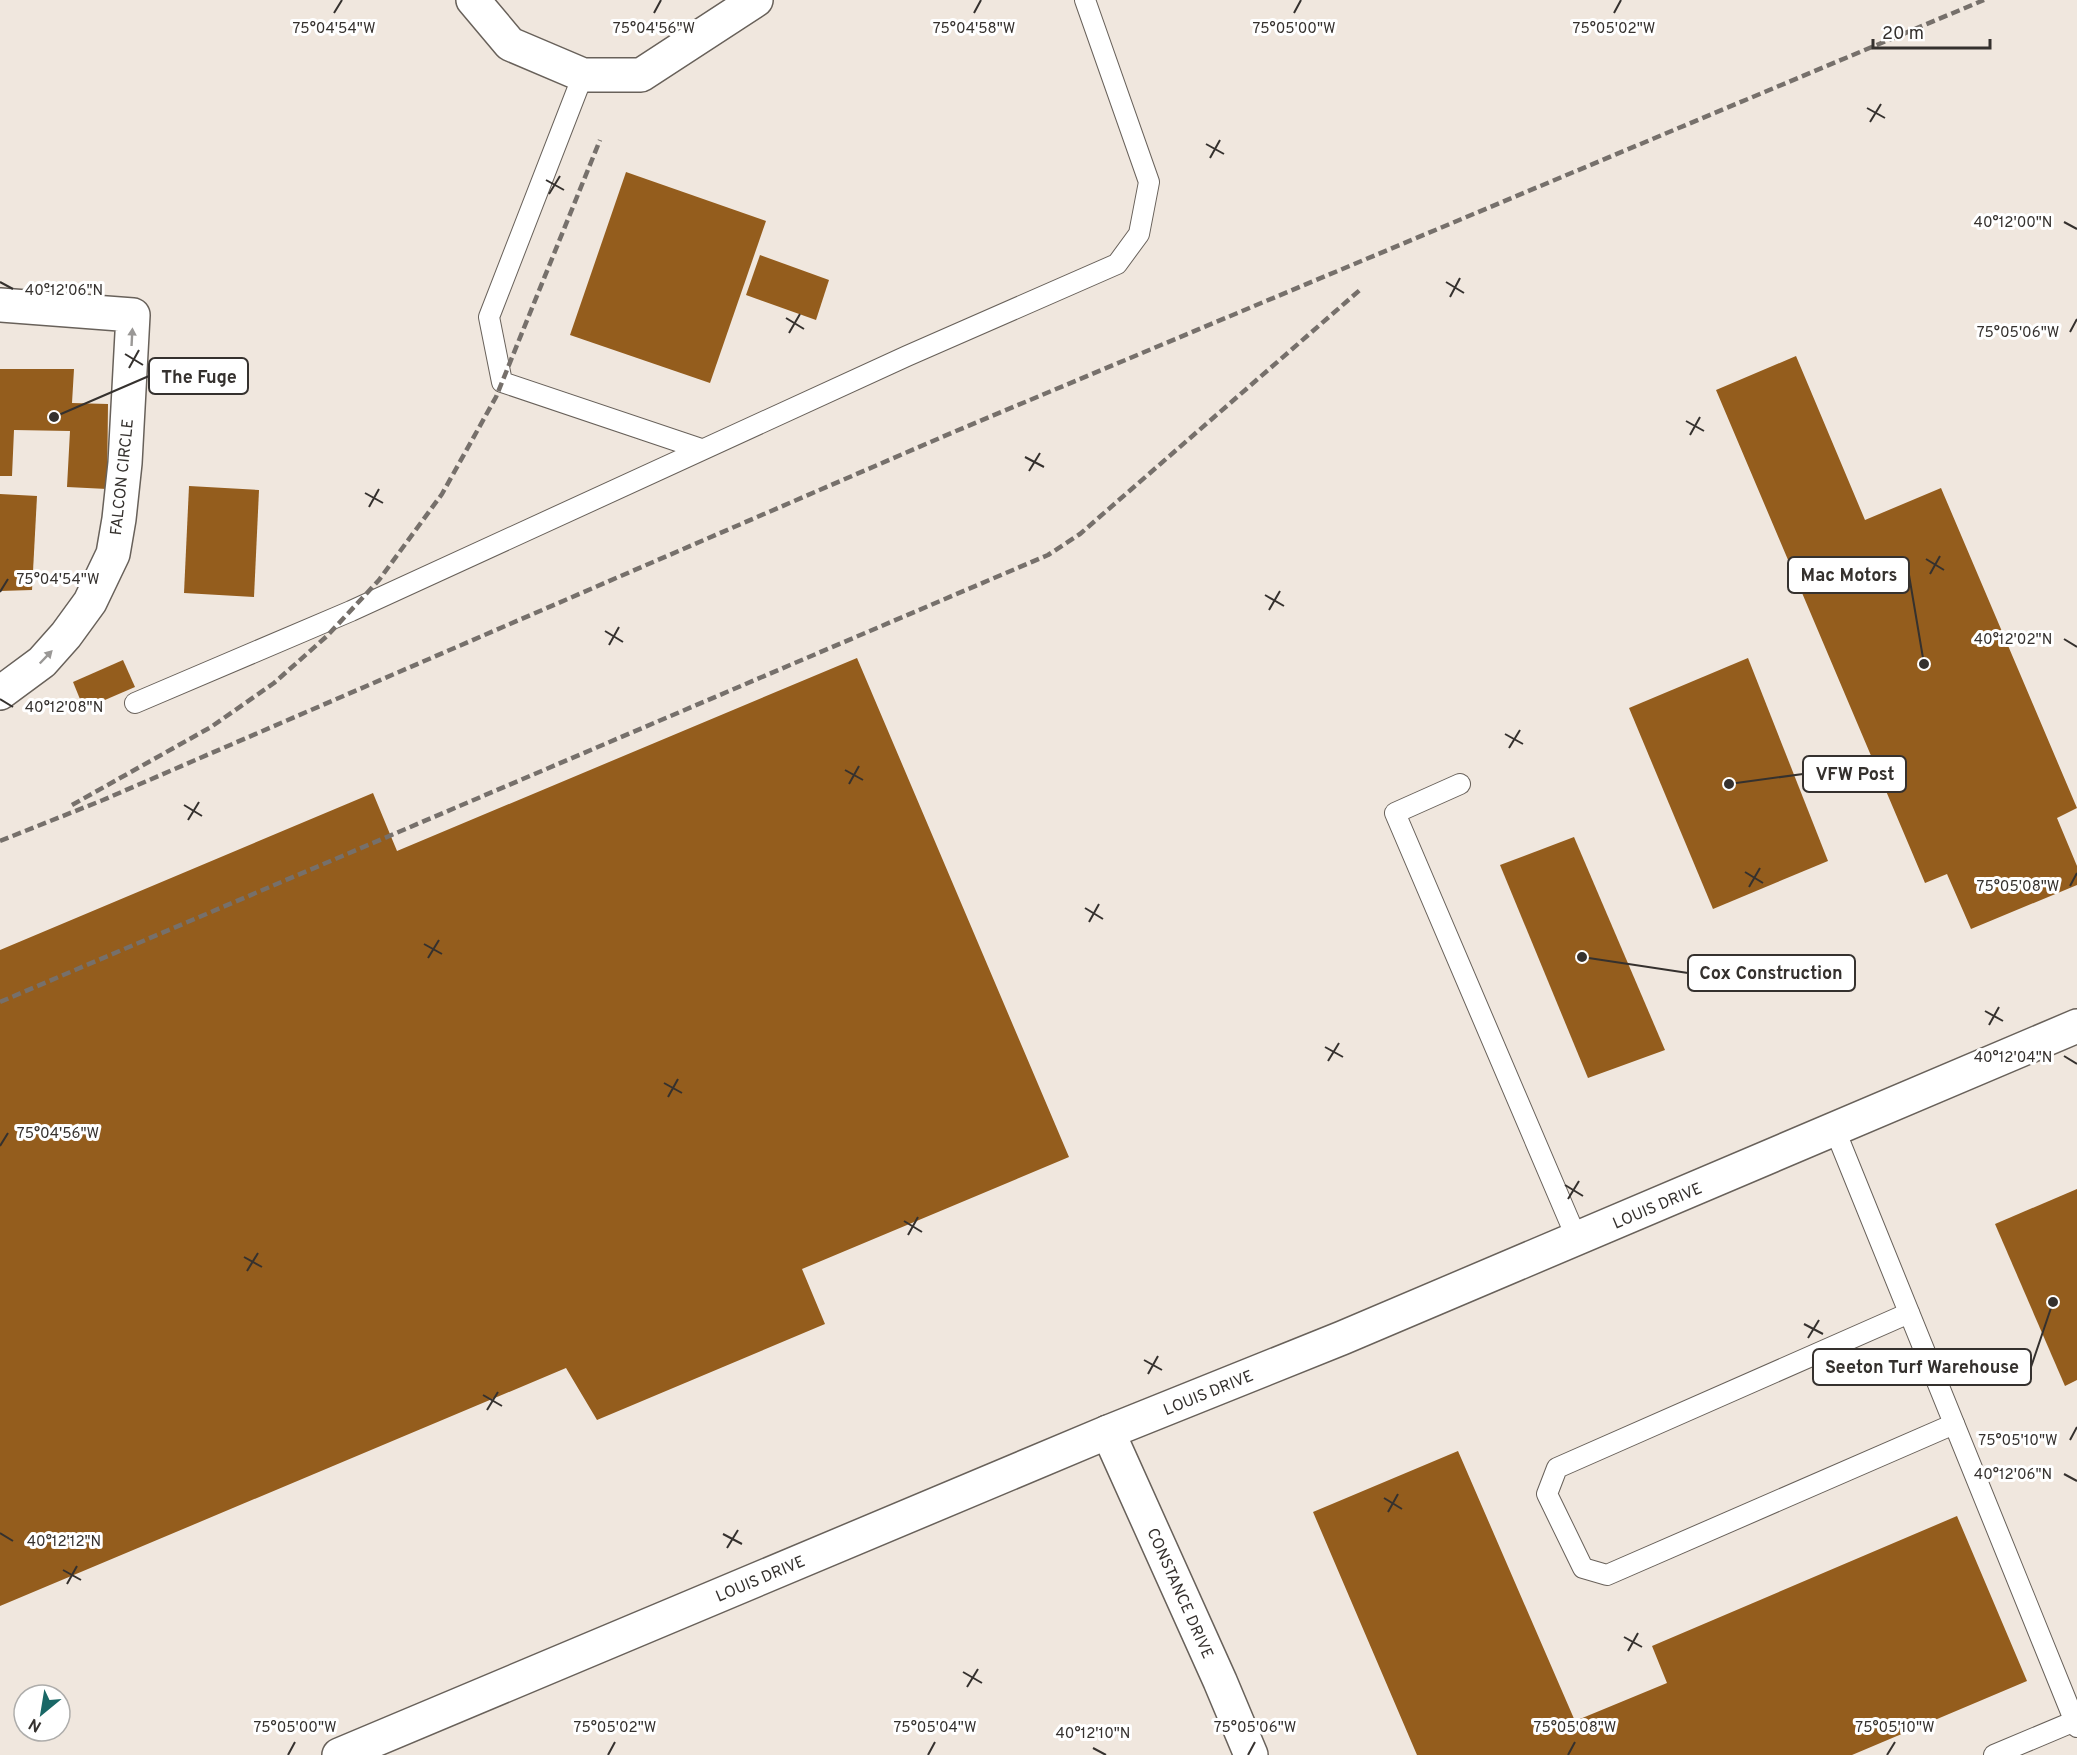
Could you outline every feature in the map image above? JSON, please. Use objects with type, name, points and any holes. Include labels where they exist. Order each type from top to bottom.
[{"type":"street","points":[[473,0],[510,44],[583,75],[641,75],[756,0]]},
{"type":"street","name":"FALCON CIRCLE","points":[[0,304],[133,315],[125,463],[120,519],[112,554],[90,602],[66,635],[42,662],[0,693]]},
{"type":"street","name":"LOUIS DRIVE","points":[[339,1755],[1108,1432],[1342,1338],[2077,1026]]},
{"type":"street","name":"CONSTANCE DRIVE","points":[[1108,1432],[1251,1755]]},
{"type":"lane","points":[[135,703],[351,611],[701,449],[1117,264],[1138,234],[1149,182],[1085,0]]},
{"type":"lane","points":[[583,75],[489,317],[502,382],[701,449]]},
{"type":"lane","points":[[1460,784],[1395,813],[1577,1239]]},
{"type":"lane","points":[[1835,1130],[2076,1724],[1994,1755]]},
{"type":"lane","points":[[1909,1313],[1557,1468],[1547,1494],[1583,1568],[1607,1575],[1954,1424]]},
{"type":"building","points":[[626,172],[766,221],[710,383],[570,335]]},
{"type":"building","points":[[760,255],[829,280],[816,320],[746,295]]},
{"type":"building","points":[[1796,356],[1865,520],[1941,488],[2077,808],[2057,818],[2077,866],[2077,885],[1971,929],[1947,874],[1925,883],[1716,390]]},
{"type":"building","points":[[0,369],[74,369],[72,403],[108,404],[107,489],[67,487],[70,431],[14,430],[12,476],[0,476]]},
{"type":"building","points":[[189,486],[259,490],[254,597],[184,593]]},
{"type":"building","points":[[0,494],[37,496],[32,590],[0,591]]},
{"type":"building","points":[[857,658],[1069,1157],[802,1269],[825,1324],[597,1420],[566,1368],[0,1606],[0,950],[373,793],[397,851]]},
{"type":"building","points":[[1748,658],[1828,861],[1713,909],[1629,708]]},
{"type":"building","points":[[123,660],[135,687],[84,709],[73,682]]},
{"type":"building","points":[[1574,837],[1665,1050],[1588,1078],[1500,865]]},
{"type":"building","points":[[2077,1189],[2077,1380],[2065,1386],[1995,1224]]},
{"type":"building","points":[[1458,1451],[1575,1721],[1667,1683],[1652,1646],[1957,1516],[2027,1681],[1852,1755],[1417,1755],[1313,1512]]},
{"type":"railway","points":[[0,841],[103,800],[956,431],[1984,0]]},
{"type":"railway","points":[[72,805],[211,727],[274,683],[327,636],[379,580],[442,494],[496,397],[600,140]]},
{"type":"railway","points":[[0,1002],[1048,555],[1080,534],[1361,289]]},
{"type":"place","name":"The Fuge","points":[[54,417]]},
{"type":"place","name":"Mac Motors","points":[[1924,664]]},
{"type":"place","name":"VFW Post","points":[[1729,784]]},
{"type":"place","name":"Cox Construction","points":[[1582,957]]},
{"type":"place","name":"Seeton Turf Warehouse","points":[[2053,1302]]}]
